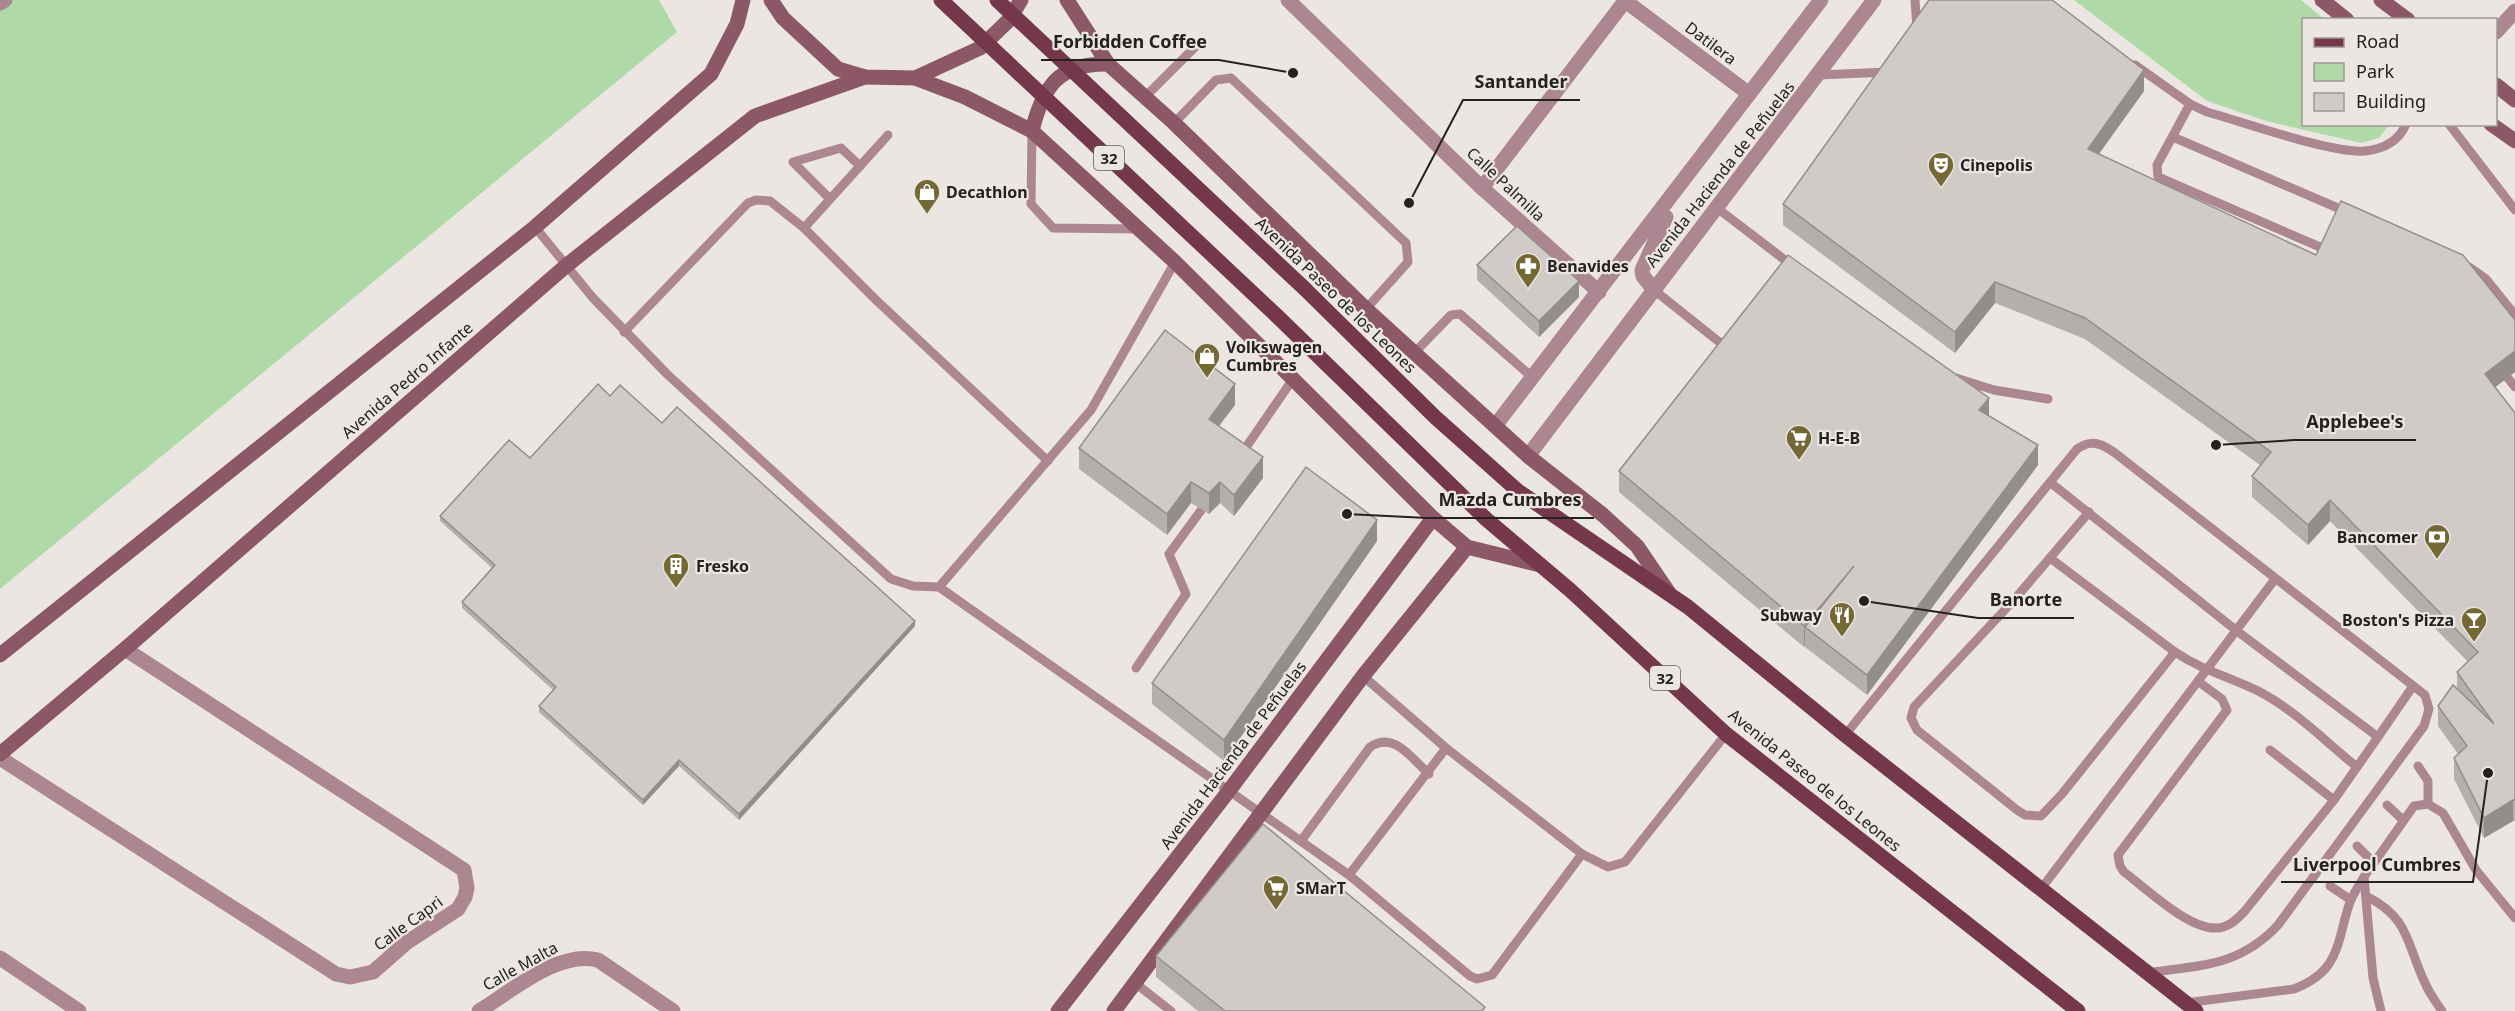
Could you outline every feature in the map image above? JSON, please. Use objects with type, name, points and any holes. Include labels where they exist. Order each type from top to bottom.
[{"type":"main road","name":"Avenida Paseo de los Leones","points":[[941,0],[1277,316],[1486,519],[1726,734],[2078,1011]]},
{"type":"main road","name":"Avenida Paseo de los Leones","points":[[997,0],[1304,288],[1435,417],[1518,491],[1669,593],[2145,973],[2191,1007]]},
{"type":"street","points":[[0,655],[535,227],[711,74],[737,24],[743,0]]},
{"type":"street","points":[[771,0],[783,18],[838,69],[865,77],[915,78],[980,48],[1009,20],[1021,0]]},
{"type":"street","name":"Avenida Paseo de los Leones","points":[[1067,0],[1108,64],[1174,123],[1365,309],[1528,456],[1603,515],[1637,546],[1669,593]]},
{"type":"street","name":"Avenida Hacienda de Peñuelas","points":[[1496,426],[1679,190],[1748,93],[1821,0]]},
{"type":"street","name":"Avenida Hacienda de Peñuelas","points":[[1528,456],[1875,0]]},
{"type":"street","points":[[2322,0],[2344,18]]},
{"type":"street","points":[[2381,0],[2405,18]]},
{"type":"street","name":"Calle Palmilla","points":[[1291,1],[1482,188],[1599,292]]},
{"type":"street","points":[[1482,188],[1624,1]]},
{"type":"street","name":"Datilera","points":[[1624,1],[1748,93]]},
{"type":"street","points":[[2497,31],[2515,11]]},
{"type":"street","points":[[1032,131],[1045,91],[1057,78],[1072,68],[1090,64],[1108,64]]},
{"type":"street","name":"Avenida Pedro Infante","points":[[0,756],[567,265],[755,116],[865,77]]},
{"type":"street","name":"Avenida Paseo de los Leones","points":[[915,78],[965,97],[1032,131],[1175,262],[1433,518],[1467,547],[1540,565]]},
{"type":"street","points":[[2497,86],[2515,100]]},
{"type":"street","points":[[2495,126],[2515,141]]},
{"type":"street","points":[[1654,290],[1643,276],[1642,270],[1679,190]]},
{"type":"street","name":"Avenida Hacienda de Peñuelas","points":[[1058,1011],[1228,792],[1433,518]]},
{"type":"street","points":[[1114,1011],[1363,676],[1467,547]]},
{"type":"street","name":"Calle Capri","points":[[0,756],[336,974],[350,978],[373,972],[406,943],[458,909],[467,888],[464,870],[125,650]]},
{"type":"street","name":"Calle Malta","points":[[479,1011],[560,961],[587,957],[598,960],[673,1011]]},
{"type":"street","points":[[0,958],[79,1011]]},
{"type":"lane","points":[[1915,0],[1918,37]]},
{"type":"lane","points":[[1145,97],[1196,46]]},
{"type":"lane","points":[[2128,60],[2190,104],[2207,112],[2325,145],[2363,151],[2379,149],[2394,141],[2405,126]]},
{"type":"lane","points":[[1819,75],[1893,71]]},
{"type":"lane","points":[[1174,123],[1216,80],[1231,78],[1357,194],[1406,243],[1409,249],[1408,262],[1365,309]]},
{"type":"lane","points":[[2190,104],[2157,165],[2156,173],[2162,181],[2327,250]]},
{"type":"lane","points":[[2451,126],[2515,210]]},
{"type":"lane","points":[[1032,131],[1031,204],[1053,228],[1139,229]]},
{"type":"lane","points":[[804,228],[888,135]]},
{"type":"lane","points":[[2173,137],[2356,216]]},
{"type":"lane","points":[[830,199],[793,162],[841,148],[860,166]]},
{"type":"lane","points":[[624,332],[748,203],[756,200],[770,201],[804,228],[876,300],[1048,461]]},
{"type":"lane","points":[[1717,208],[1799,270]]},
{"type":"lane","points":[[535,227],[624,332],[891,579],[913,586],[939,587],[1349,875],[1477,979],[1492,975],[1582,854]]},
{"type":"lane","points":[[939,587],[1091,410],[1175,262]]},
{"type":"lane","points":[[2463,264],[2486,279],[2515,315]]},
{"type":"lane","points":[[1654,290],[1730,350]]},
{"type":"lane","points":[[1414,352],[1451,315],[1461,314],[1532,377]]},
{"type":"lane","points":[[1945,373],[1994,390],[2048,399]]},
{"type":"lane","points":[[2507,377],[2515,387]]},
{"type":"lane","points":[[1237,459],[1293,379]]},
{"type":"lane","points":[[1845,735],[2077,449],[2084,444],[2094,442],[2105,446],[2413,686],[2428,702],[2428,717],[2424,726],[2278,925],[2249,951],[2231,958],[2145,973]]},
{"type":"lane","points":[[2051,483],[2237,630],[2378,737]]},
{"type":"lane","points":[[1136,668],[1186,594],[1169,554],[1202,509]]},
{"type":"lane","points":[[2089,512],[1911,713],[1912,724],[2017,810],[2034,818],[2041,816],[2047,810],[2175,652]]},
{"type":"lane","points":[[2050,558],[2175,652],[2207,671],[2247,686],[2278,703],[2357,767]]},
{"type":"lane","points":[[2041,889],[2275,579]]},
{"type":"lane","points":[[1363,676],[1446,748],[1582,854],[1608,867],[1625,862],[1726,734]]},
{"type":"lane","points":[[2199,682],[2222,699],[2227,710],[2121,849],[2118,861],[2124,872],[2193,923],[2216,928],[2226,926],[2244,912],[2334,800],[2413,686]]},
{"type":"lane","points":[[1301,841],[1370,747],[1378,741],[1392,742],[1429,774]]},
{"type":"lane","points":[[1349,875],[1429,774],[1446,748]]},
{"type":"lane","points":[[2270,750],[2334,800]]},
{"type":"lane","points":[[2418,766],[2428,781],[2428,804]]},
{"type":"lane","points":[[2191,1007],[2294,988],[2310,983],[2324,973],[2334,959],[2351,900],[2364,877],[2414,806],[2428,804],[2443,813],[2476,870],[2515,918]]},
{"type":"lane","points":[[2387,805],[2403,820]]},
{"type":"lane","points":[[2357,846],[2374,863]]},
{"type":"lane","points":[[2364,877],[2373,978],[2381,1011]]},
{"type":"lane","points":[[2330,886],[2351,900]]},
{"type":"lane","points":[[2367,896],[2386,907],[2403,925],[2425,984],[2442,1011]]},
{"type":"lane","points":[[1135,983],[1171,1011]]},
{"type":"green space","points":[[0,0],[659,0],[677,32],[0,589]]},
{"type":"green space","points":[[2074,0],[2301,0],[2323,18],[2302,18],[2302,126],[2388,126],[2379,138],[2361,143],[2266,121],[2207,101]]},
{"type":"building","points":[[1929,0],[2052,0],[2144,70],[2088,149],[2316,255],[2341,201],[2463,255],[2515,320],[2515,351],[2485,374],[2515,413],[2515,800],[2484,818],[2454,758],[2467,746],[2438,706],[2453,685],[2494,724],[2457,672],[2478,652],[2330,500],[2308,525],[2252,476],[2271,452],[2085,318],[1995,282],[1955,332],[1783,204]]},
{"type":"building","name":"Benavides","points":[[1517,226],[1579,281],[1539,321],[1477,265]]},
{"type":"building","name":"H-E-B","points":[[1788,255],[1989,398],[1979,410],[2038,445],[1867,675],[1805,627],[1854,566],[1804,626],[1619,471]]},
{"type":"building","points":[[1165,330],[1235,384],[1209,419],[1263,457],[1234,495],[1220,482],[1209,493],[1191,482],[1167,514],[1079,448]]},
{"type":"building","name":"Fresko","points":[[598,384],[610,396],[620,385],[662,423],[677,407],[915,621],[739,814],[679,760],[643,800],[539,706],[556,687],[462,602],[495,565],[440,516],[509,440],[530,458]]},
{"type":"building","points":[[1306,467],[1377,520],[1224,740],[1152,683]]},
{"type":"building","name":"SMarT","points":[[1263,824],[1485,1007],[1482,1011],[1225,1011],[1156,956]]},
{"type":"place","name":"Forbidden Coffee","points":[[1293,73]]},
{"type":"place","name":"Cinepolis","points":[[1941,188]]},
{"type":"place","name":"Santander","points":[[1409,203]]},
{"type":"place","name":"Decathlon","points":[[927,215]]},
{"type":"place","name":"Benavides","points":[[1528,289]]},
{"type":"place","name":"Volkswagen Cumbres","points":[[1207,379]]},
{"type":"place","name":"Applebee's","points":[[2216,445]]},
{"type":"place","name":"H-E-B","points":[[1799,461]]},
{"type":"place","name":"Mazda Cumbres","points":[[1347,514]]},
{"type":"place","name":"Bancomer","points":[[2437,560]]},
{"type":"place","name":"Fresko","points":[[676,589]]},
{"type":"place","name":"Banorte","points":[[1864,601]]},
{"type":"place","name":"Subway","points":[[1842,638]]},
{"type":"place","name":"Boston's Pizza","points":[[2474,643]]},
{"type":"place","name":"Liverpool Cumbres","points":[[2488,773]]},
{"type":"place","name":"SMarT","points":[[1276,911]]}]
